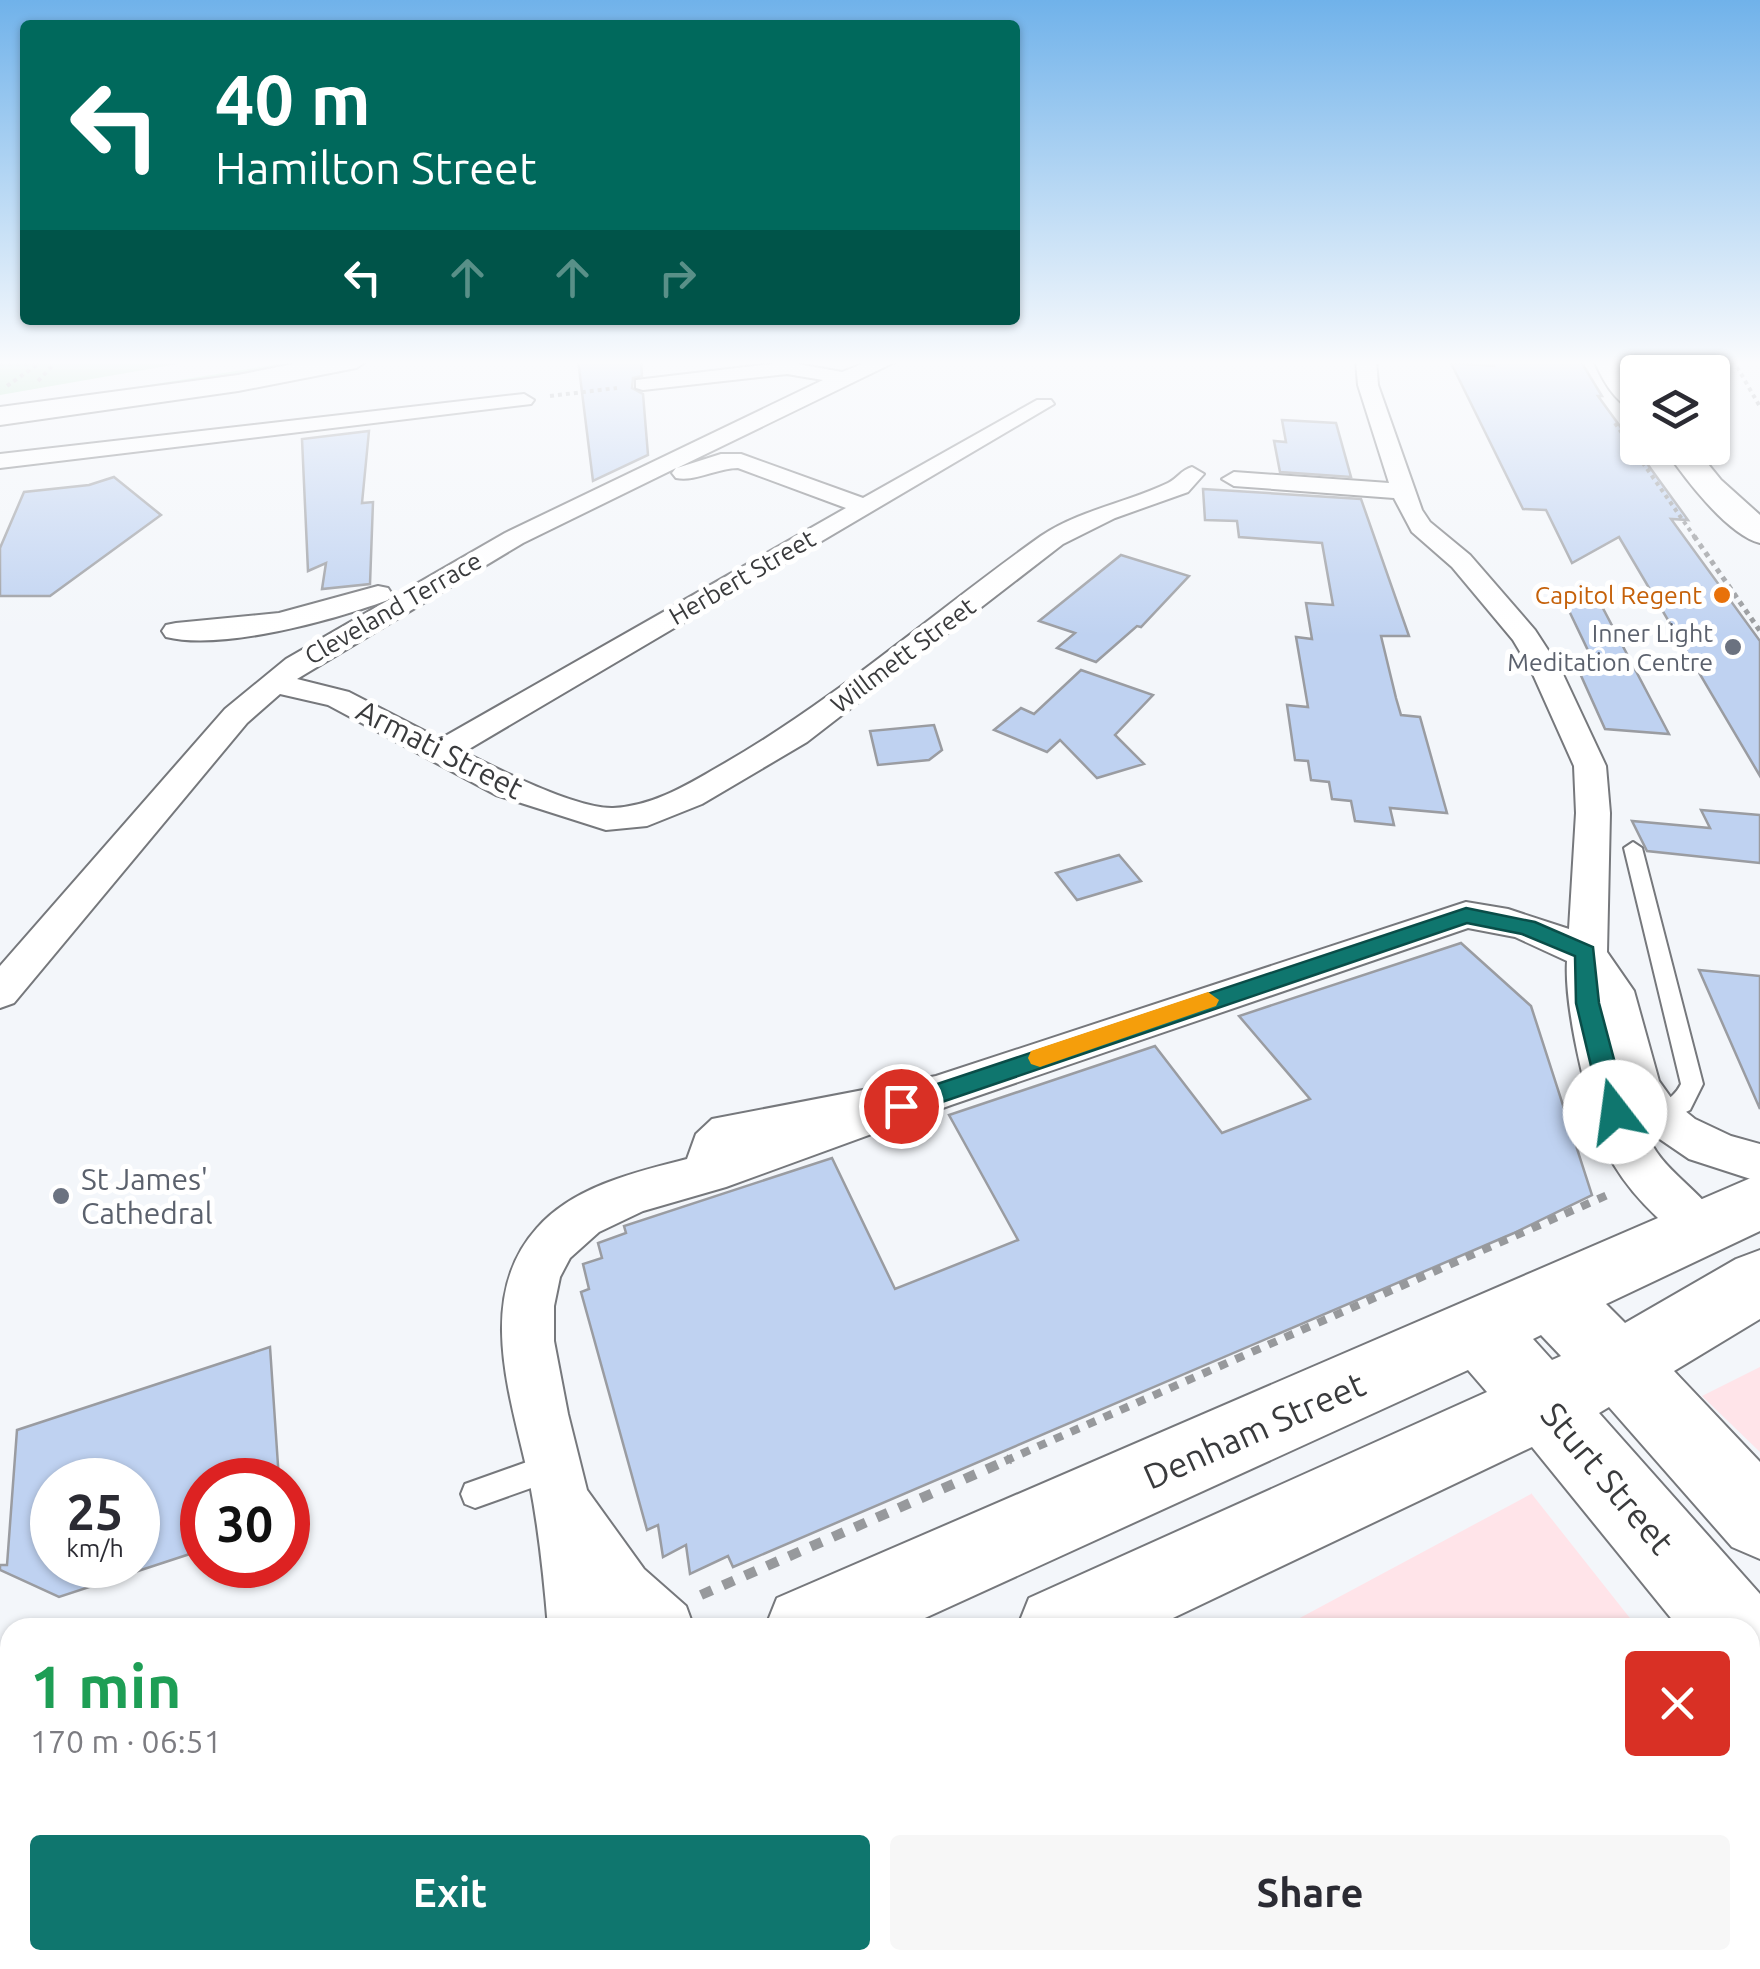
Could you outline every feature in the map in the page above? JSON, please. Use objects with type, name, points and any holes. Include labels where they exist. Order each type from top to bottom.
[{"type":"main road","points":[[1693,465],[1710,487],[1760,533]]},
{"type":"main road","points":[[1710,487],[1726,528],[1760,572]]},
{"type":"main road","name":"Denham Street","points":[[830,1618],[1760,1202]]},
{"type":"main road","points":[[1080,1618],[1545,1403],[1759,1281],[1699,1228]]},
{"type":"main road","points":[[1550,1297],[1619,1364],[1760,1519]]},
{"type":"main road","name":"Sturt Street","points":[[1480,1330],[1726,1618]]},
{"type":"street","points":[[0,461],[78,452]]},
{"type":"street","name":"Cleveland Terrace","points":[[0,993],[236,716],[273,683],[313,654],[426,586],[690,452]]},
{"type":"street","name":"Herbert Street","points":[[441,752],[960,452]]},
{"type":"street","points":[[1388,452],[1400,491],[1421,527],[1461,561],[1526,636],[1590,766],[1593,813],[1586,952],[1588,1003],[1615,1112],[1640,1168],[1699,1228]]},
{"type":"street","points":[[604,493],[732,460],[864,507]]},
{"type":"street","name":"Willmett Street","points":[[606,819],[624,819],[668,808],[781,744],[1054,540],[1106,513],[1180,487],[1192,474]]},
{"type":"street","points":[[1234,479],[1400,491]]},
{"type":"street","points":[[176,631],[234,628],[316,614],[390,590],[426,586]]},
{"type":"street","name":"Armati Street","points":[[273,683],[326,693],[508,788],[606,819]]},
{"type":"street","points":[[577,1618],[556,1476],[525,1337],[528,1296],[545,1254],[562,1234],[598,1209],[1454,917],[1493,918],[1586,952],[1612,982],[1630,1060],[1648,1100],[1660,1116],[1714,1148],[1760,1163]]},
{"type":"street","points":[[1615,1112],[1660,1116]]},
{"type":"street","points":[[556,1476],[594,1552],[643,1610],[677,1614]]},
{"type":"lane","points":[[1633,848],[1692,1084],[1682,1104],[1660,1116]]},
{"type":"lane","points":[[475,1494],[556,1476]]},
{"type":"path","points":[[1635,452],[1760,631]]},
{"type":"path","points":[[677,1614],[1612,1193]]},
{"type":"shaded area","points":[[1760,1367],[1760,1452],[1702,1396]]},
{"type":"shaded area","points":[[1531,1494],[1630,1618],[1300,1618]]},
{"type":"building","points":[[303,452],[367,452],[362,503],[373,502],[370,584],[322,589],[326,563],[308,571]]},
{"type":"building","points":[[589,452],[648,452],[648,455],[593,481]]},
{"type":"building","points":[[1276,452],[1344,452],[1351,477],[1280,472]]},
{"type":"building","points":[[1495,452],[1620,452],[1620,465],[1648,465],[1688,520],[1671,519],[1760,641],[1760,776],[1619,537],[1572,563],[1546,510],[1523,509]]},
{"type":"building","points":[[114,477],[161,515],[50,596],[0,596],[0,548],[24,492],[89,485]]},
{"type":"building","points":[[1203,489],[1361,499],[1409,636],[1381,636],[1396,698],[1401,715],[1420,717],[1447,813],[1390,808],[1394,825],[1355,821],[1351,801],[1332,799],[1329,782],[1311,780],[1308,761],[1295,760],[1287,705],[1308,707],[1296,637],[1312,639],[1306,603],[1333,605],[1322,543],[1239,537],[1237,521],[1205,520]]},
{"type":"building","points":[[1121,555],[1189,576],[1141,627],[1137,626],[1096,662],[1057,648],[1075,633],[1039,621]]},
{"type":"building","points":[[1561,594],[1597,597],[1669,734],[1605,729],[1574,660],[1593,661]]},
{"type":"building","points":[[1081,670],[1153,695],[1115,735],[1144,764],[1097,778],[1060,740],[1047,752],[994,730],[1021,708],[1034,714]]},
{"type":"building","points":[[934,725],[942,750],[929,760],[878,765],[870,731]]},
{"type":"building","points":[[1701,810],[1760,815],[1760,863],[1647,851],[1632,821],[1710,828]]},
{"type":"building","points":[[1119,855],[1141,881],[1077,900],[1056,873]]},
{"type":"building","points":[[1461,943],[1531,1006],[1592,1195],[1514,1233],[733,1567],[728,1556],[690,1574],[686,1545],[663,1557],[658,1525],[647,1530],[581,1292],[589,1289],[583,1264],[602,1258],[598,1243],[626,1233],[624,1226],[832,1158],[895,1289],[1018,1240],[949,1115],[1155,1046],[1222,1133],[1310,1099],[1239,1016]]},
{"type":"building","points":[[1699,970],[1760,976],[1760,1109]]},
{"type":"building","points":[[270,1347],[278,1458],[180,1458],[180,1557],[160,1564],[160,1458],[30,1458],[30,1584],[0,1570],[0,1565],[7,1565],[17,1430]]},
{"type":"building","points":[[39,1588],[86,1588],[59,1597]]},
{"type":"slow traffic","points":[[1040,1058],[1208,1000]]},
{"type":"place","name":"Capitol Regent","points":[[1722,595]]},
{"type":"place","name":"Inner Light Meditation Centre","points":[[1733,647]]},
{"type":"place","name":"St James' Cathedral","points":[[61,1196]]},
{"type":"route","points":[[901,1106],[1466,915],[1527,928],[1586,952],[1588,1003],[1615,1112]]}]
